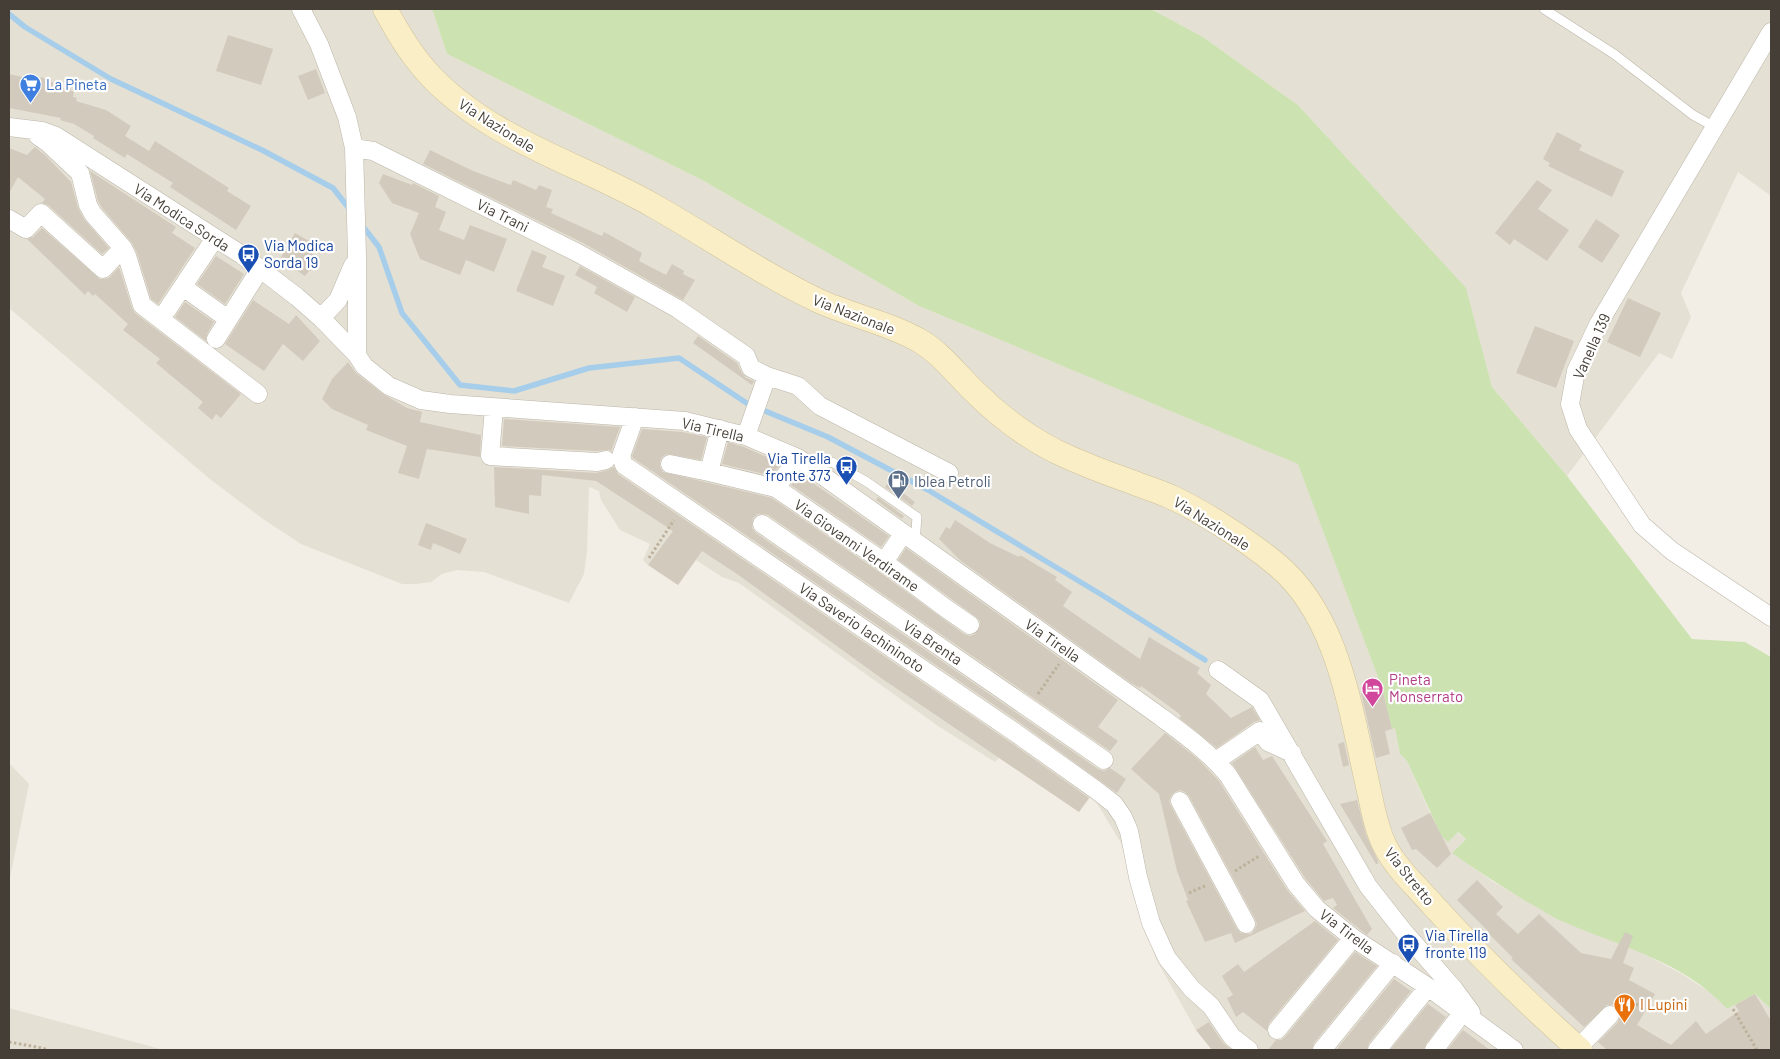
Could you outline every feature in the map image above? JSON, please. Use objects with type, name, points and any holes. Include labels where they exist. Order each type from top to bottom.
[{"type":"street","points":[[301,9],[319,44],[344,108],[354,148],[357,355]]},
{"type":"street","name":"Via Nazionale","points":[[385,9],[406,45],[425,70],[449,94],[478,116],[522,142],[653,205],[806,295],[836,309],[892,328],[918,340],[933,350],[974,392],[1022,433],[1092,468],[1170,497],[1242,539],[1277,565],[1300,588],[1322,621]]},
{"type":"street","name":"Vanella 139","points":[[1770,39],[1715,127],[1599,323],[1576,371],[1570,404],[1578,429],[1642,525],[1672,551],[1771,617]]},
{"type":"street","name":"Via Modica Sorda","points":[[9,127],[42,131],[56,136],[215,238],[297,297],[322,318],[357,355],[364,366],[401,393],[421,400],[494,408]]},
{"type":"street","points":[[30,130],[48,143],[80,173],[88,205],[93,214],[123,248],[142,306],[258,394]]},
{"type":"street","name":"Via Trani","points":[[354,148],[373,151],[578,253],[678,309],[746,356],[751,368],[767,376],[798,386],[820,406],[949,473]]},
{"type":"street","points":[[9,219],[26,229],[41,213],[103,269],[123,248]]},
{"type":"street","points":[[167,310],[215,238]]},
{"type":"street","points":[[322,318],[338,300],[357,256]]},
{"type":"street","points":[[216,340],[260,269]]},
{"type":"street","points":[[183,287],[228,319]]},
{"type":"street","points":[[749,428],[767,376]]},
{"type":"street","points":[[494,408],[490,456],[597,462],[606,460]]},
{"type":"street","name":"Via Tirella","points":[[494,408],[685,421],[720,429],[749,428],[805,463],[1162,717],[1216,760],[1228,775],[1296,884],[1317,909],[1353,938],[1428,987],[1514,1050]]},
{"type":"street","name":"Via Saverio Iachininoto","points":[[635,417],[621,456],[624,464],[1013,731],[1114,804],[1123,817],[1128,831],[1151,923],[1167,958],[1192,989],[1211,1006],[1232,1037],[1249,1050]]},
{"type":"street","points":[[709,472],[720,429]]},
{"type":"street","points":[[776,488],[805,463]]},
{"type":"street","name":"Via Giovanni Verdirame","points":[[670,464],[776,488],[884,562],[944,608],[970,625]]},
{"type":"street","name":"Via Brenta","points":[[762,524],[1104,760]]},
{"type":"street","points":[[884,562],[909,538]]},
{"type":"street","name":"Via Stretto","points":[[1322,621],[1347,698],[1384,845],[1411,880],[1468,943],[1528,1004],[1579,1049]]},
{"type":"street","points":[[1218,670],[1260,700],[1368,886],[1404,932],[1454,989],[1478,1023]]},
{"type":"street","points":[[1216,760],[1260,731],[1268,742],[1292,753]]},
{"type":"street","points":[[1180,801],[1246,924]]},
{"type":"street","points":[[1278,1030],[1353,938]]},
{"type":"street","points":[[1322,1050],[1393,963]]},
{"type":"street","points":[[1378,1050],[1428,987]]},
{"type":"street","points":[[1434,1050],[1463,1012]]},
{"type":"street","points":[[1579,1049],[1610,1015]]},
{"type":"lane","points":[[1544,9],[1614,54],[1693,115],[1715,127]]},
{"type":"path","points":[[1029,707],[1068,651]]},
{"type":"path","points":[[1734,1009],[1757,1050]]},
{"type":"path","points":[[9,1042],[48,1050]]},
{"type":"shaded area","points":[[9,9],[432,9],[447,54],[704,181],[919,306],[1299,464],[1382,688],[1392,728],[1395,728],[1400,754],[1407,761],[1430,813],[1466,839],[1452,853],[1492,881],[1558,919],[1635,949],[1682,974],[1717,997],[1727,1009],[1755,994],[1771,1009],[1771,1050],[1212,1050],[1196,1030],[1156,959],[1121,843],[1092,795],[1079,812],[999,758],[995,762],[938,726],[739,583],[722,577],[696,560],[678,585],[643,560],[650,544],[620,530],[601,500],[599,491],[589,487],[587,552],[584,574],[569,603],[484,572],[457,570],[442,574],[431,582],[402,584],[301,544],[263,519],[211,480],[9,308]]},
{"type":"shaded area","points":[[1151,9],[1771,9],[1771,196],[1738,172],[1681,293],[1691,317],[1672,359],[1659,353],[1567,476],[1492,387],[1465,288],[1298,105],[1203,37]]},
{"type":"shaded area","points":[[9,763],[29,784],[9,883]]},
{"type":"shaded area","points":[[9,1008],[164,1050],[9,1050]]},
{"type":"green space","points":[[432,9],[1151,9],[1203,37],[1298,105],[1466,288],[1492,387],[1567,476],[1692,639],[1745,642],[1771,657],[1771,1009],[1755,994],[1727,1009],[1710,992],[1670,966],[1626,946],[1559,920],[1500,885],[1452,853],[1466,839],[1458,832],[1448,842],[1441,835],[1407,761],[1400,754],[1395,728],[1392,729],[1382,688],[1298,464],[919,306],[704,181],[447,54]]},
{"type":"building","points":[[228,35],[273,49],[261,85],[216,71]]},
{"type":"building","points":[[316,69],[325,93],[308,100],[298,76]]},
{"type":"building","points":[[9,74],[40,81],[41,77],[74,92],[73,97],[77,98],[76,101],[106,110],[131,126],[125,136],[149,151],[155,141],[229,188],[227,191],[251,206],[236,230],[170,187],[173,183],[127,154],[125,158],[74,124],[60,120],[61,118],[9,108]]},
{"type":"building","points":[[1557,132],[1582,145],[1579,150],[1624,171],[1612,197],[1548,166],[1550,163],[1543,159]]},
{"type":"building","points":[[35,147],[71,182],[78,208],[84,219],[109,248],[102,254],[48,205],[42,203],[45,199],[18,177],[9,193],[9,148],[27,155]]},
{"type":"building","points":[[430,150],[473,171],[511,185],[513,180],[536,190],[539,185],[552,190],[546,207],[553,209],[551,213],[602,236],[604,232],[642,253],[639,261],[666,275],[672,264],[684,271],[683,274],[695,280],[683,300],[583,243],[423,164]]},
{"type":"building","points":[[90,171],[176,227],[172,233],[195,248],[158,304],[151,299],[137,253],[132,243],[98,201]]},
{"type":"building","points":[[383,174],[412,185],[413,183],[439,196],[435,207],[446,212],[439,230],[464,240],[470,225],[507,239],[494,272],[466,260],[460,275],[420,259],[410,234],[419,213],[392,203],[379,183]]},
{"type":"building","points":[[1537,180],[1552,190],[1538,209],[1569,230],[1547,261],[1514,239],[1510,245],[1495,233]]},
{"type":"building","points":[[1596,219],[1620,235],[1602,263],[1578,247]]},
{"type":"building","points":[[42,228],[100,279],[110,277],[119,267],[135,313],[241,394],[221,418],[216,414],[212,420],[198,408],[203,402],[156,363],[160,359],[123,330],[128,324],[95,294],[93,296],[88,291],[85,295],[27,239],[33,237]]},
{"type":"building","points":[[295,233],[316,245],[311,253],[320,258],[305,276],[280,259]]},
{"type":"building","points":[[532,250],[547,256],[542,267],[565,276],[553,306],[516,291]]},
{"type":"building","points":[[216,256],[244,274],[225,304],[197,284]]},
{"type":"building","points":[[580,266],[635,297],[627,312],[594,293],[597,287],[575,275]]},
{"type":"building","points":[[1628,298],[1661,313],[1640,357],[1607,342]]},
{"type":"building","points":[[253,300],[289,324],[296,315],[320,341],[303,361],[283,344],[264,371],[225,344]]},
{"type":"building","points":[[185,302],[214,322],[207,334],[206,341],[175,317]]},
{"type":"building","points":[[1535,326],[1574,341],[1556,388],[1516,373]]},
{"type":"building","points":[[698,336],[737,363],[746,378],[754,381],[752,385],[693,343]]},
{"type":"building","points":[[348,362],[356,373],[383,394],[407,408],[422,412],[420,422],[481,435],[480,457],[427,449],[419,479],[398,473],[407,446],[366,430],[368,425],[332,409],[322,399],[332,379]]},
{"type":"building","points":[[504,419],[620,427],[611,451],[502,446]]},
{"type":"building","points":[[642,429],[682,432],[707,437],[701,460],[667,454],[660,461],[660,467],[663,472],[772,498],[878,571],[964,634],[970,636],[975,634],[980,626],[980,621],[976,617],[898,560],[906,548],[1118,700],[1098,727],[1118,741],[1110,751],[768,515],[758,514],[753,518],[752,528],[756,533],[1098,769],[1104,771],[1110,768],[1126,779],[1117,793],[1019,722],[633,458],[632,456]]},
{"type":"building","points":[[728,442],[781,463],[772,476],[722,464]]},
{"type":"building","points":[[494,467],[596,473],[614,467],[618,474],[1089,798],[1079,812],[881,678],[702,551],[678,585],[648,565],[673,531],[596,481],[542,475],[541,496],[529,495],[529,514],[495,507]]},
{"type":"building","points":[[800,474],[889,536],[881,547],[791,485]]},
{"type":"building","points":[[889,482],[915,502],[912,506],[885,487]]},
{"type":"building","points":[[878,497],[904,516],[902,519],[876,500]]},
{"type":"building","points":[[955,520],[990,543],[1019,557],[1020,555],[1057,577],[1055,580],[1072,592],[1063,606],[1140,659],[1149,637],[1200,668],[1197,673],[1211,685],[1206,694],[1231,718],[1252,707],[1260,720],[1254,722],[1217,748],[1179,718],[1181,716],[1177,712],[1141,686],[1140,688],[1131,683],[961,561],[939,539],[946,527],[950,529]]},
{"type":"building","points":[[426,523],[467,539],[460,554],[433,543],[431,550],[418,545]]},
{"type":"building","points":[[1382,688],[1392,729],[1385,731],[1390,754],[1376,758],[1361,693]]},
{"type":"building","points":[[1165,733],[1198,759],[1219,781],[1287,890],[1305,911],[1235,943],[1231,933],[1205,942],[1186,901],[1188,900],[1177,871],[1159,794],[1131,769]],"holes":[[[1180,790],[1189,796],[1255,919],[1257,924],[1251,934],[1241,933],[1237,929],[1171,806],[1169,801],[1171,796]]]},
{"type":"building","points":[[1344,742],[1349,765],[1343,767],[1338,744]]},
{"type":"building","points":[[1255,747],[1263,760],[1272,756],[1327,841],[1323,844],[1372,929],[1367,935],[1333,908],[1337,905],[1333,898],[1324,901],[1305,878],[1232,763]]},
{"type":"building","points":[[1357,800],[1366,835],[1378,864],[1376,864],[1340,804]]},
{"type":"building","points":[[1430,813],[1451,854],[1437,868],[1416,849],[1412,850],[1401,828]]},
{"type":"building","points":[[1477,880],[1503,907],[1496,914],[1518,934],[1539,914],[1581,953],[1611,959],[1625,932],[1633,936],[1623,963],[1634,968],[1629,980],[1655,994],[1637,1025],[1671,1045],[1696,1021],[1706,1034],[1739,1011],[1735,1005],[1755,994],[1771,1021],[1771,1050],[1607,1050],[1598,1042],[1618,1022],[1620,1017],[1618,1008],[1613,1005],[1607,1005],[1584,1027],[1511,959],[1513,958],[1457,900]]},
{"type":"building","points":[[1315,921],[1338,940],[1269,1023],[1267,1031],[1243,1012],[1236,1017],[1227,998],[1233,995],[1222,976],[1238,964],[1244,972]]},
{"type":"building","points":[[1355,952],[1377,966],[1314,1043],[1312,1050],[1268,1050],[1276,1040],[1281,1040],[1285,1037]]},
{"type":"building","points":[[1394,979],[1411,991],[1369,1043],[1367,1050],[1336,1050]]},
{"type":"building","points":[[1428,1004],[1446,1017],[1426,1044],[1424,1050],[1390,1050]]},
{"type":"building","points":[[1209,1022],[1223,1043],[1232,1050],[1212,1050],[1196,1030]]},
{"type":"building","points":[[1463,1030],[1490,1050],[1447,1050]]},
{"type":"waterway","points":[[9,14],[25,27],[111,79],[262,150],[333,188],[351,211]]},
{"type":"waterway","points":[[361,224],[379,247],[402,313],[460,385],[514,391],[589,368],[679,358],[748,404],[828,437],[928,490],[1102,595],[1205,660]]},
{"type":"place","name":"La Pineta","points":[[30,103]]},
{"type":"place","name":"Via Modica Sorda 19","points":[[248,273]]},
{"type":"place","name":"Via Tirella fronte 373","points":[[847,486]]},
{"type":"place","name":"Iblea Petroli","points":[[898,500]]},
{"type":"place","name":"Pineta Monserrato","points":[[1373,707]]},
{"type":"place","name":"Via Tirella fronte 119","points":[[1409,963]]},
{"type":"place","name":"I Lupini","points":[[1624,1023]]}]
